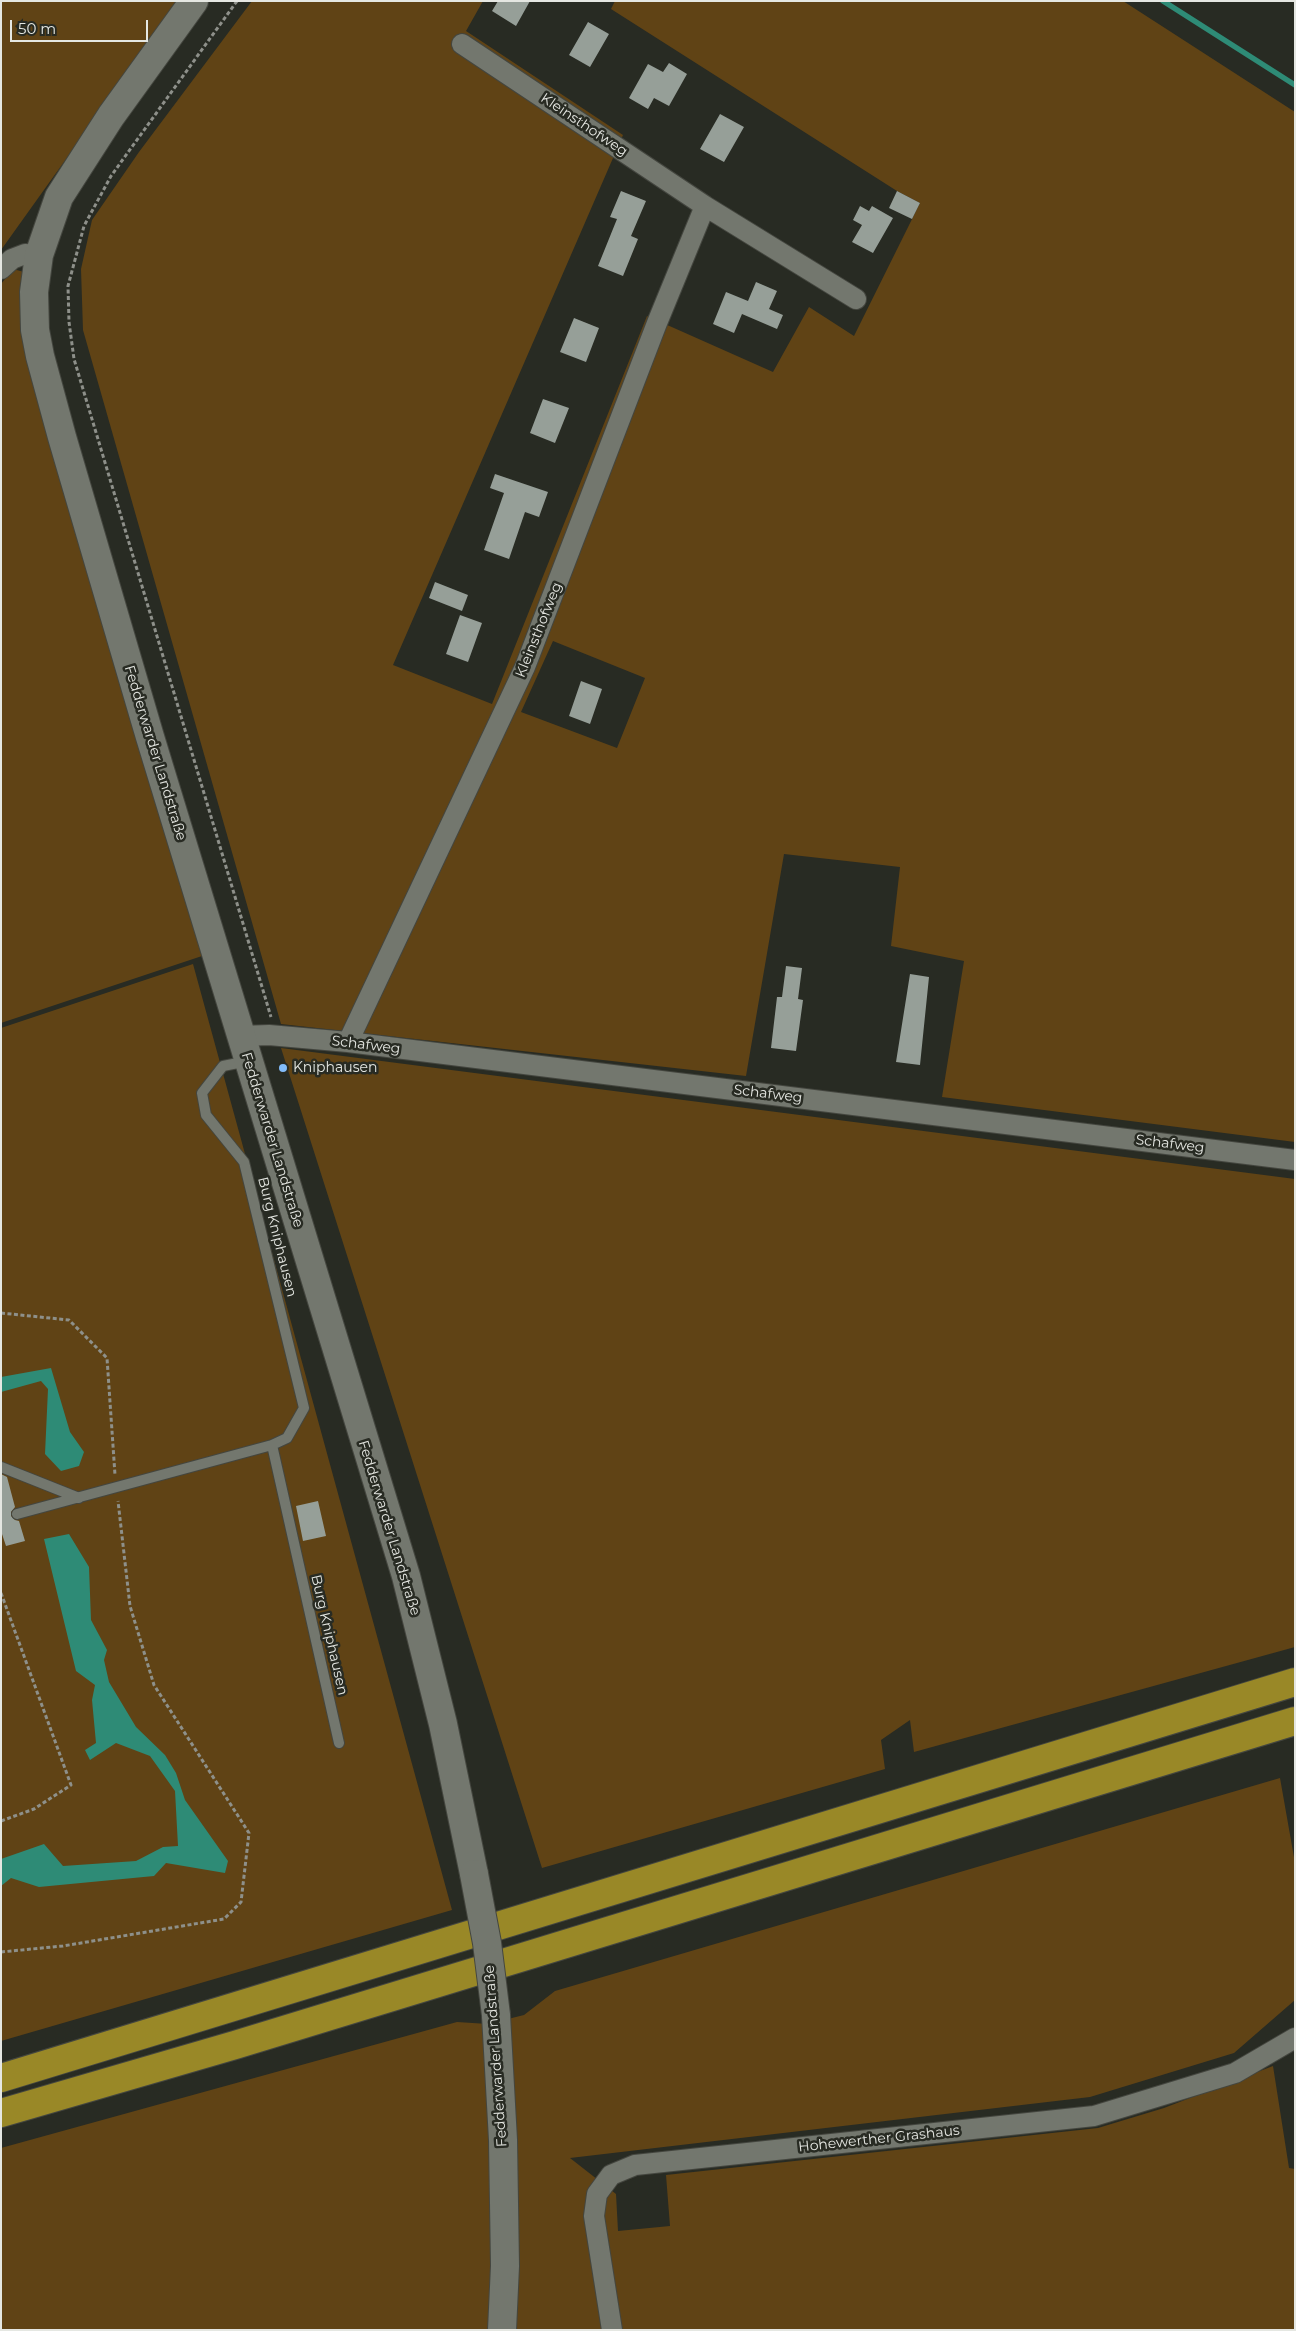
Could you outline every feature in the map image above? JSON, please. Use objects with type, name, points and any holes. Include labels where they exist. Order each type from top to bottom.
[{"type":"highway","points":[[1,2078],[1295,1682]]},
{"type":"highway","points":[[1,2113],[273,2033],[1295,1721]]},
{"type":"street","name":"Fedderwarder Landstraße","points":[[194,1],[72,174],[59,196],[39,255],[34,292],[35,330],[40,356],[150,737],[406,1576],[443,1724],[487,1943],[496,2015],[503,2149],[505,2266],[502,2330]]},
{"type":"street","name":"Kleinsthofweg","points":[[462,44],[705,206],[856,299]]},
{"type":"street","name":"Kleinsthofweg","points":[[348,1042],[525,667],[657,323],[705,206]]},
{"type":"street","points":[[1,269],[12,259],[25,254],[39,255]]},
{"type":"street","name":"Schafweg","points":[[244,1049],[269,1035],[348,1042],[1295,1160]]},
{"type":"street","name":"Hohewerther Grashaus","points":[[612,2330],[594,2216],[597,2194],[611,2175],[635,2165],[1094,2116],[1235,2073],[1295,2038]]},
{"type":"lane","name":"Burg Kniphausen","points":[[17,1514],[272,1445],[287,1438],[304,1408],[244,1162],[206,1115],[202,1093],[223,1066],[244,1049]]},
{"type":"lane","name":"Burg Kniphausen","points":[[272,1445],[339,1743]]},
{"type":"lane","points":[[1,1467],[79,1498]]},
{"type":"path","points":[[237,1],[111,176],[84,226],[68,286],[69,322],[74,359],[272,1019],[269,1035]]},
{"type":"path","points":[[1,1313],[69,1320],[107,1358],[116,1487],[130,1606],[154,1685],[249,1833],[241,1902],[224,1919],[63,1946],[1,1952]]},
{"type":"path","points":[[1,1593],[71,1785],[34,1809],[1,1821]]},
{"type":"shaded area","points":[[1,1],[179,1],[1,250]]},
{"type":"shaded area","points":[[252,1],[483,1],[466,31],[623,135],[393,665],[492,704],[647,316],[773,372],[809,307],[854,336],[920,203],[897,191],[611,9],[615,1],[1123,1],[1295,112],[1295,1142],[942,1097],[964,961],[891,946],[900,867],[784,854],[746,1076],[281,1024],[83,330],[81,269],[92,220],[139,152]],"holes":[[[553,641],[645,678],[617,748],[521,712]]]},
{"type":"shaded area","points":[[13,269],[24,272],[33,369],[202,956],[1,1023],[1,284]]},
{"type":"shaded area","points":[[193,964],[452,1910],[1,2041],[1,1028]]},
{"type":"shaded area","points":[[281,1048],[1295,1179],[1295,1647],[914,1752],[910,1720],[881,1740],[885,1769],[542,1868]]},
{"type":"shaded area","points":[[51,1368],[70,1432],[84,1452],[79,1466],[61,1471],[45,1454],[48,1389],[41,1381],[1,1392],[1,1377]]},
{"type":"shaded area","points":[[69,1534],[89,1567],[91,1620],[107,1650],[104,1660],[109,1682],[136,1727],[165,1755],[176,1773],[185,1800],[228,1861],[225,1873],[166,1863],[154,1876],[39,1887],[11,1878],[1,1886],[1,1859],[44,1844],[63,1866],[136,1861],[163,1847],[178,1846],[175,1791],[150,1756],[116,1743],[90,1760],[85,1750],[96,1743],[92,1700],[95,1685],[76,1671],[44,1539]]},
{"type":"shaded area","points":[[1280,1778],[1295,1863],[1295,2000],[1234,2053],[1090,2097],[570,2158],[616,2194],[618,2231],[670,2226],[666,2175],[1098,2128],[1164,2108],[1273,2066],[1289,2168],[1295,2169],[1295,2330],[1,2330],[1,2148],[457,2022],[488,2024],[524,2015],[555,1991]]},
{"type":"building","points":[[498,1],[530,1],[516,26],[492,11]]},
{"type":"building","points":[[588,22],[609,34],[590,67],[569,55]]},
{"type":"building","points":[[669,63],[687,74],[669,106],[654,98],[648,109],[629,98],[648,64],[663,72]]},
{"type":"building","points":[[720,114],[744,127],[724,162],[700,149]]},
{"type":"building","points":[[621,191],[646,201],[631,236],[638,239],[623,276],[598,266],[617,219],[610,217]]},
{"type":"building","points":[[897,191],[920,203],[912,219],[889,208]]},
{"type":"building","points":[[860,206],[869,211],[872,206],[893,218],[873,253],[852,242],[862,225],[853,220]]},
{"type":"building","points":[[756,282],[777,291],[769,309],[783,315],[777,329],[742,314],[734,333],[713,324],[726,292],[748,301]]},
{"type":"building","points":[[574,318],[599,328],[586,362],[560,352]]},
{"type":"building","points":[[543,399],[569,408],[555,443],[530,433]]},
{"type":"building","points":[[495,474],[548,492],[539,517],[525,512],[509,559],[484,550],[504,493],[490,488]]},
{"type":"building","points":[[435,582],[468,595],[462,611],[429,598]]},
{"type":"building","points":[[460,615],[482,623],[468,662],[446,654]]},
{"type":"building","points":[[581,681],[602,689],[590,724],[569,716]]},
{"type":"building","points":[[786,966],[802,968],[798,999],[803,1000],[796,1051],[771,1048],[777,997],[782,997]]},
{"type":"building","points":[[910,974],[929,977],[920,1065],[896,1062]]},
{"type":"building","points":[[1,1474],[7,1477],[15,1507],[11,1512],[11,1516],[19,1521],[25,1541],[6,1546],[1,1531]]},
{"type":"building","points":[[318,1501],[326,1536],[303,1541],[296,1506]]},
{"type":"waterway","points":[[1163,1],[1295,85]]},
{"type":"place","name":"Kniphausen","points":[[283,1068]]}]
